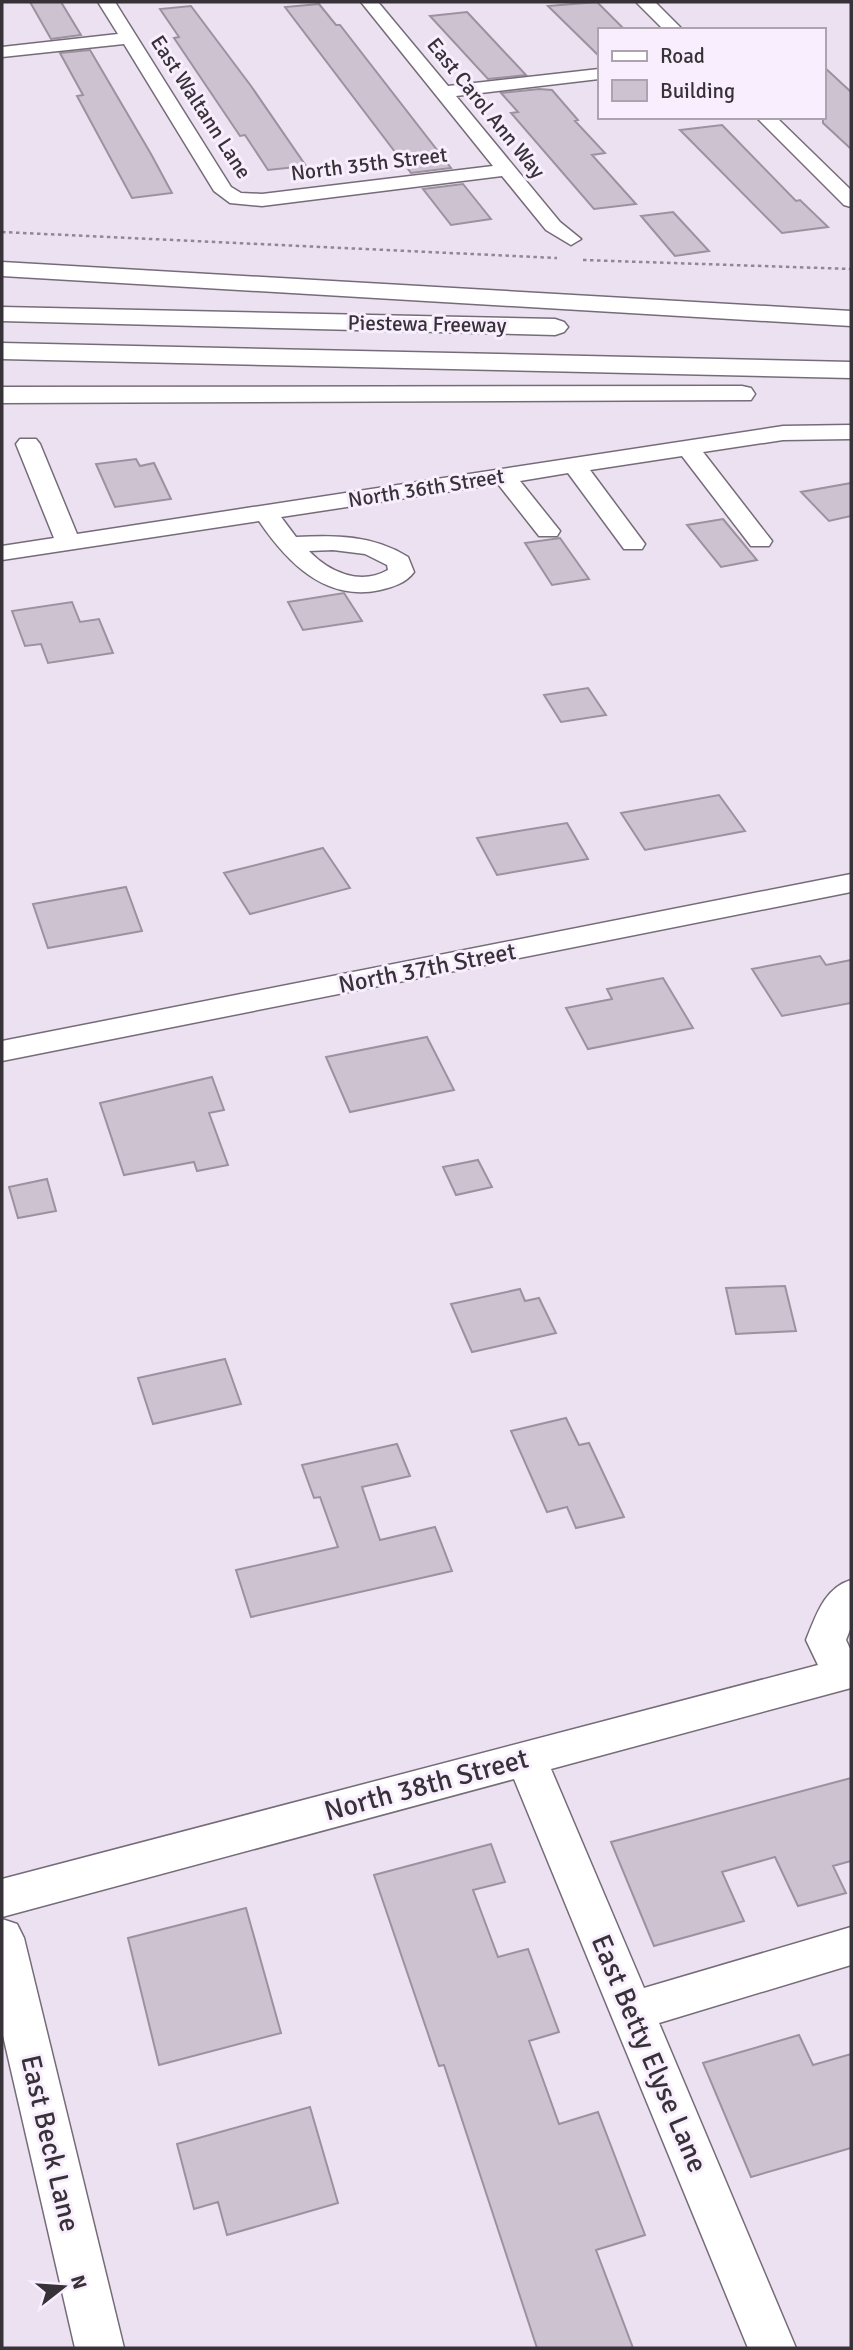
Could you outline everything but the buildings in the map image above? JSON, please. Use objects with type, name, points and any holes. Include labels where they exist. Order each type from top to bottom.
[{"type":"highway","points":[[2,268],[851,319]]},
{"type":"highway","name":"Piestewa Freeway","points":[[2,314],[851,334]]},
{"type":"highway","name":"Piestewa Freeway","points":[[2,351],[851,370]]},
{"type":"highway","points":[[2,395],[851,393]]},
{"type":"street","name":"East Waltann Lane","points":[[107,2],[224,191],[237,199]]},
{"type":"street","name":"East Carol Ann Way","points":[[369,2],[569,249]]},
{"type":"street","points":[[645,2],[672,28]]},
{"type":"street","points":[[2,52],[129,38]]},
{"type":"street","points":[[443,92],[598,74]]},
{"type":"street","points":[[767,119],[848,195]]},
{"type":"street","name":"North 35th Street","points":[[237,199],[262,200],[507,170]]},
{"type":"street","name":"North 36th Street","points":[[2,553],[783,433],[851,432]]},
{"type":"street","points":[[28,444],[68,542]]},
{"type":"street","points":[[688,448],[760,541]]},
{"type":"street","points":[[574,465],[634,544]]},
{"type":"street","points":[[504,476],[548,531]]},
{"type":"street","points":[[265,512],[289,545]]},
{"type":"street","name":"North 37th Street","points":[[2,1051],[851,883]]},
{"type":"street","points":[[847,1673],[826,1640],[838,1611],[851,1595]]},
{"type":"street","name":"North 38th Street","points":[[2,1898],[847,1673]]},
{"type":"street","name":"East Betty Elyse Lane","points":[[526,1758],[772,2348]]},
{"type":"street","name":"East Beck Lane","points":[[2,1938],[100,2348]]},
{"type":"street","points":[[633,2011],[851,1946]]},
{"type":"path","points":[[2,232],[569,249]]},
{"type":"path","points":[[580,260],[851,269]]}]
